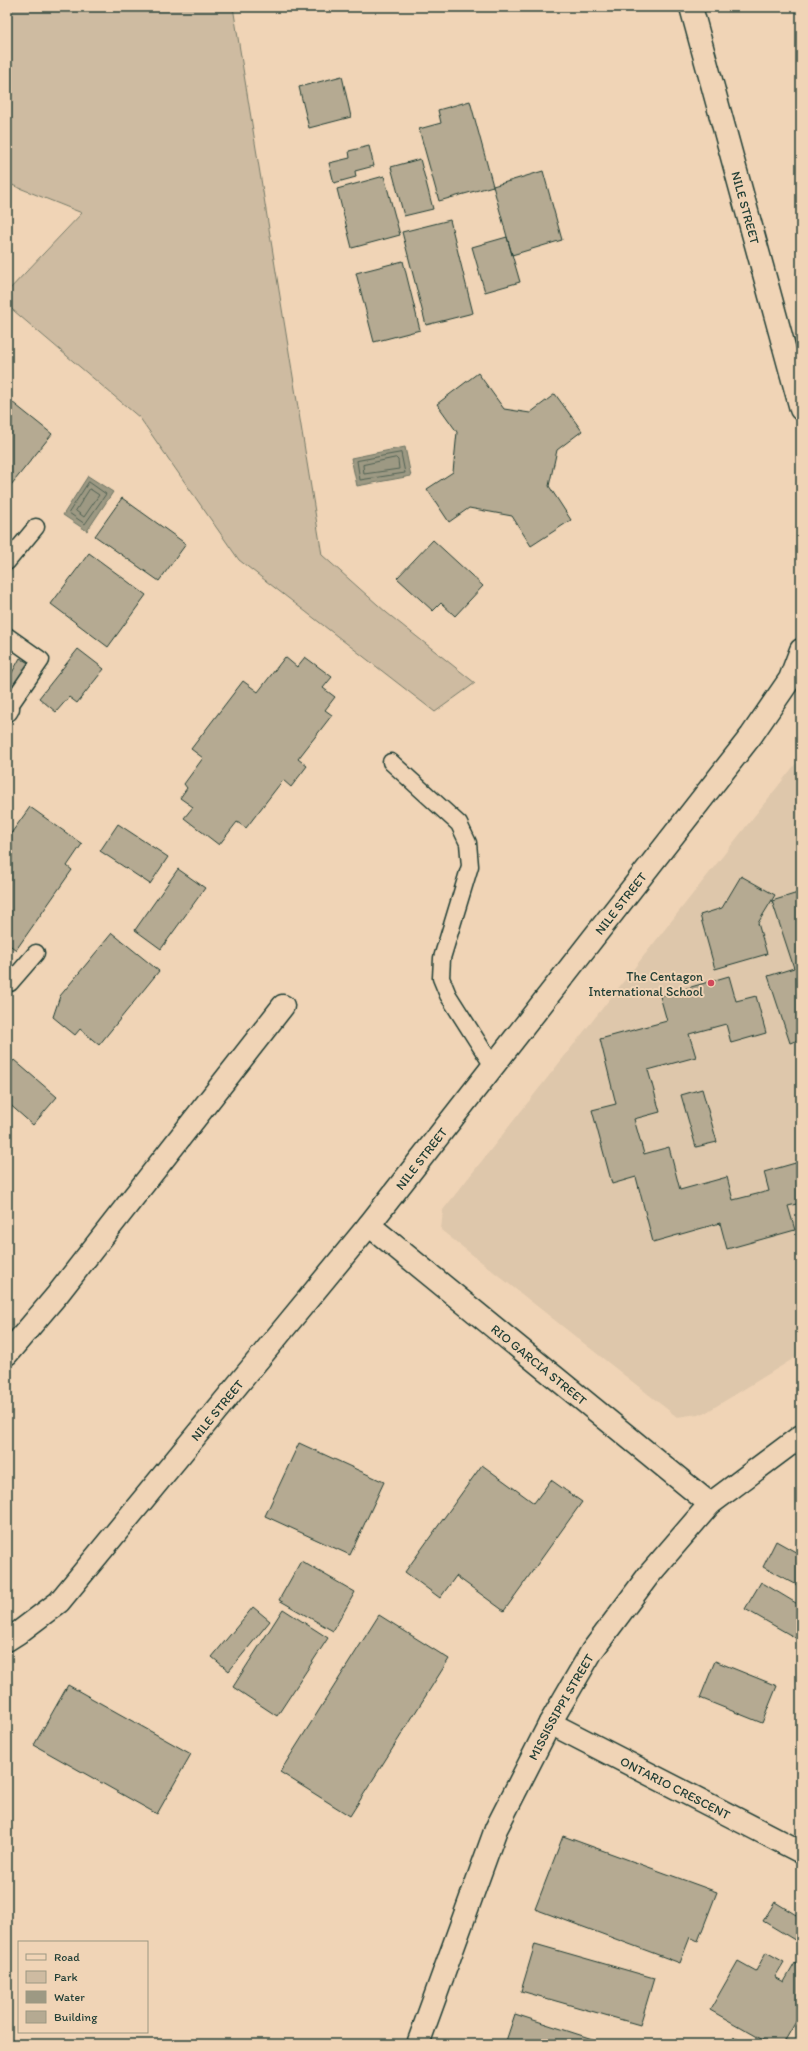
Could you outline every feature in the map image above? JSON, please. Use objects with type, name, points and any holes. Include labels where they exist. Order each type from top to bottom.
[{"type":"street","name":"NILE STREET","points":[[691,7],[801,409]]},
{"type":"street","name":"NILE STREET","points":[[7,1640],[59,1602],[369,1225],[751,736],[790,679],[801,650]]},
{"type":"street","points":[[7,1354],[57,1295],[283,1006]]},
{"type":"street","name":"RIO GARCIA STREET","points":[[369,1225],[710,1504]]},
{"type":"street","name":"MISSISSIPPI STREET","points":[[418,2044],[496,1829],[550,1723],[592,1651],[648,1576],[710,1504],[801,1436]]},
{"type":"street","name":"ONTARIO CRESCENT","points":[[550,1723],[801,1852]]},
{"type":"lane","points":[[7,562],[36,528]]},
{"type":"lane","points":[[7,636],[41,660],[8,709]]},
{"type":"lane","points":[[391,762],[459,824],[468,843],[470,866],[442,958],[441,978],[448,995],[493,1066]]},
{"type":"lane","points":[[7,983],[10,983],[36,953]]},
{"type":"shaded area","name":"The Centagon International School","points":[[801,757],[801,1354],[705,1413],[677,1417],[441,1230],[443,1210]]},
{"type":"green space","points":[[7,7],[233,7],[322,555],[387,613],[475,683],[435,712],[239,560],[140,418],[7,305],[7,292],[82,213],[7,183]]},
{"type":"water","points":[[405,447],[411,476],[357,486],[351,458]]},
{"type":"water","points":[[88,476],[113,492],[87,531],[63,515]]},
{"type":"building","points":[[342,76],[351,117],[309,128],[299,87]]},
{"type":"building","points":[[470,101],[493,186],[439,201],[419,129],[441,123],[438,110]]},
{"type":"building","points":[[369,146],[374,166],[355,171],[356,177],[334,183],[329,163],[350,158],[349,151]]},
{"type":"building","points":[[420,159],[433,209],[404,216],[391,167]]},
{"type":"building","points":[[543,171],[562,240],[512,255],[493,186]]},
{"type":"building","points":[[384,176],[400,235],[352,248],[337,189]]},
{"type":"building","points":[[450,220],[473,313],[426,325],[402,232]]},
{"type":"building","points":[[507,237],[520,282],[485,292],[472,247]]},
{"type":"building","points":[[403,261],[420,330],[374,342],[356,273]]},
{"type":"building","points":[[478,373],[504,409],[530,413],[555,394],[582,431],[557,450],[549,486],[571,520],[531,546],[512,516],[469,508],[449,522],[427,489],[453,472],[457,432],[437,404]]},
{"type":"building","points":[[7,398],[52,434],[7,490]]},
{"type":"building","points":[[122,498],[186,544],[159,581],[95,536]]},
{"type":"building","points":[[433,540],[483,586],[455,616],[441,603],[433,611],[397,578]]},
{"type":"building","points":[[89,553],[146,595],[108,647],[51,604]]},
{"type":"building","points":[[78,649],[104,669],[77,703],[69,697],[56,712],[39,698]]},
{"type":"building","points":[[285,657],[297,667],[305,657],[332,677],[323,688],[335,697],[325,710],[332,715],[298,759],[307,766],[291,787],[283,780],[246,828],[237,822],[219,845],[184,818],[193,807],[180,798],[187,788],[184,784],[203,758],[191,749],[243,681],[258,692]]},
{"type":"building","points":[[20,658],[32,665],[19,690],[7,682]]},
{"type":"building","points":[[30,807],[82,844],[67,866],[72,870],[16,950],[7,943],[7,839]]},
{"type":"building","points":[[118,824],[168,857],[150,884],[100,851]]},
{"type":"building","points":[[178,869],[205,888],[161,949],[135,930]]},
{"type":"building","points":[[741,876],[775,895],[758,923],[767,954],[715,969],[700,915],[722,908]]},
{"type":"building","points":[[801,892],[801,1039],[790,1043],[768,976],[794,968],[772,901]]},
{"type":"building","points":[[112,933],[159,971],[99,1045],[80,1029],[75,1035],[53,1017],[60,996]]},
{"type":"building","points":[[729,976],[736,1001],[756,996],[766,1033],[731,1043],[726,1024],[689,1034],[696,1057],[648,1070],[660,1112],[634,1119],[644,1154],[669,1147],[680,1190],[727,1177],[733,1200],[769,1191],[764,1172],[799,1162],[801,1169],[801,1203],[788,1206],[795,1230],[727,1249],[720,1223],[653,1242],[636,1177],[612,1184],[592,1110],[616,1104],[600,1039],[667,1021],[660,996]]},
{"type":"building","points":[[14,1060],[57,1097],[33,1125],[7,1102],[7,1068]]},
{"type":"building","points":[[702,1089],[717,1142],[696,1147],[681,1095]]},
{"type":"building","points":[[299,1443],[384,1482],[350,1555],[265,1516]]},
{"type":"building","points":[[482,1465],[534,1503],[551,1480],[582,1502],[504,1611],[456,1576],[440,1598],[405,1572]]},
{"type":"building","points":[[776,1541],[801,1555],[801,1587],[763,1567]]},
{"type":"building","points":[[301,1561],[355,1592],[333,1631],[279,1600]]},
{"type":"building","points":[[761,1582],[801,1606],[801,1641],[745,1609]]},
{"type":"building","points":[[253,1607],[270,1621],[229,1671],[212,1657]]},
{"type":"building","points":[[283,1609],[328,1638],[277,1716],[233,1687]]},
{"type":"building","points":[[379,1615],[449,1659],[350,1816],[280,1772]]},
{"type":"building","points":[[715,1661],[777,1686],[762,1723],[700,1698]]},
{"type":"building","points":[[68,1685],[191,1754],[157,1814],[34,1745]]},
{"type":"building","points":[[563,1836],[717,1892],[698,1941],[690,1937],[680,1963],[535,1909]]},
{"type":"building","points":[[775,1902],[801,1918],[801,1938],[798,1942],[763,1921]]},
{"type":"building","points":[[535,1944],[654,1978],[640,2025],[521,1991]]},
{"type":"building","points":[[766,1952],[784,1962],[775,1977],[784,1982],[795,1963],[801,1967],[801,2013],[783,2044],[770,2044],[710,2010],[738,1961],[756,1971]]},
{"type":"building","points":[[515,2014],[608,2044],[505,2044]]},
{"type":"building","points":[[734,2037],[746,2044],[730,2044]]},
{"type":"place","name":"The Centagon International School","points":[[711,983]]}]
